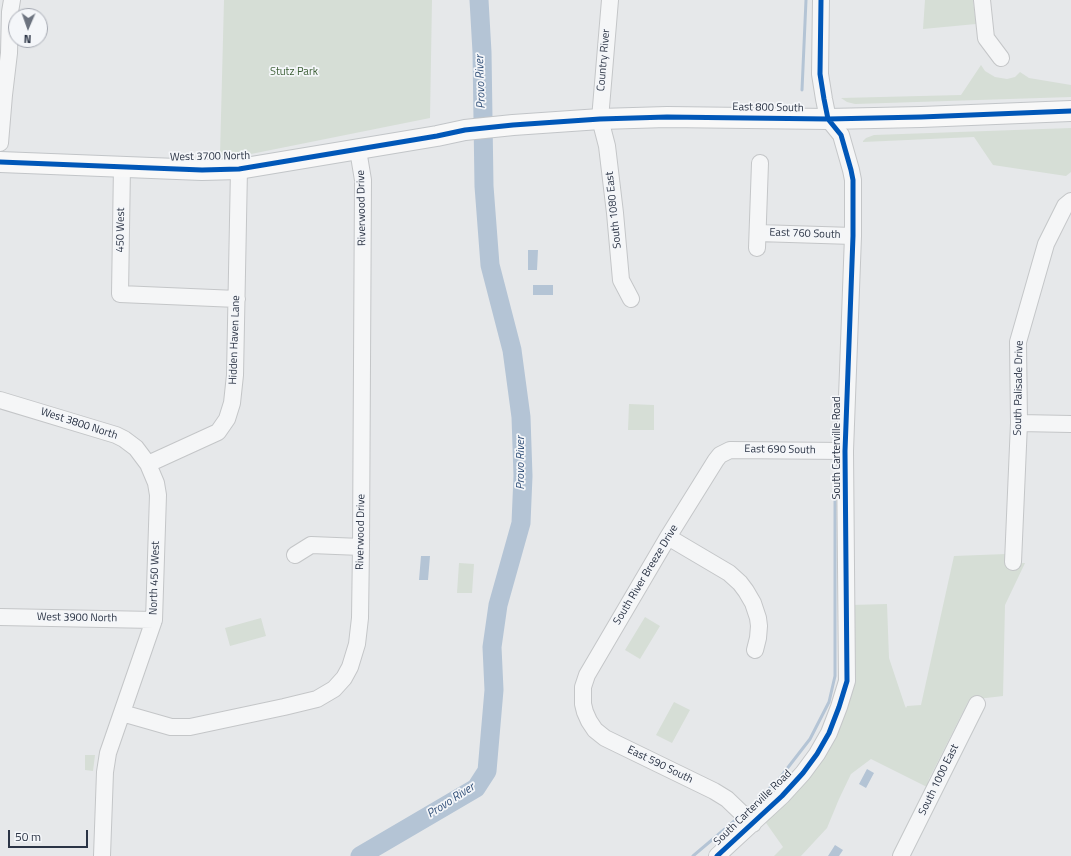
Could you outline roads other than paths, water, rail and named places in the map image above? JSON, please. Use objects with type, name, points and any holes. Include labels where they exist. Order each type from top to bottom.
[{"type":"main road","name":"East 800 South","points":[[465,130],[600,119],[679,117],[828,119],[1071,111]]},
{"type":"main road","name":"West 3700 North","points":[[0,162],[202,170],[239,169],[442,136],[465,130]]},
{"type":"street","name":"Country River","points":[[600,119],[610,0]]},
{"type":"street","name":"South Carterville Road","points":[[717,856],[753,824],[803,773],[817,754],[829,733],[839,708],[847,681],[845,452],[853,236],[853,180],[841,136],[828,119],[820,74],[822,0]]},
{"type":"street","points":[[982,0],[986,38],[1001,58]]},
{"type":"street","points":[[0,143],[9,53],[11,6]]},
{"type":"street","name":"South 1080 East","points":[[600,119],[607,146],[621,280],[631,300]]},
{"type":"street","name":"Riverwood Drive","points":[[122,713],[171,727],[190,727],[317,699],[334,689],[344,678],[350,668],[357,644],[360,618],[364,180],[358,150]]},
{"type":"street","name":"East 760 South","points":[[760,163],[757,240],[853,236]]},
{"type":"street","name":"450 West","points":[[122,166],[120,294],[237,299]]},
{"type":"street","name":"Hidden Haven Lane","points":[[148,464],[218,432],[227,419],[232,403],[235,376],[239,169]]},
{"type":"street","name":"South Palisade Drive","points":[[1013,562],[1018,423],[1018,342],[1046,244],[1065,206],[1071,201]]},
{"type":"street","name":"West 3800 North","points":[[0,400],[116,435],[136,448],[148,464]]},
{"type":"street","points":[[1018,423],[1071,424]]},
{"type":"street","name":"East 690 South","points":[[718,457],[724,452],[730,450],[845,452]]},
{"type":"street","name":"South River Breeze Drive","points":[[582,696],[587,675],[668,537],[718,457]]},
{"type":"street","name":"North 450 West","points":[[102,856],[105,772],[108,753],[154,620],[158,496],[156,483],[148,464]]},
{"type":"street","points":[[668,537],[729,573],[740,583],[753,603],[758,618],[758,638],[755,650]]},
{"type":"street","points":[[294,555],[311,545],[361,547]]},
{"type":"street","name":"West 3900 North","points":[[0,617],[154,620]]},
{"type":"street","name":"East 590 South","points":[[582,696],[585,712],[589,721],[595,730],[605,738],[714,791],[727,799],[753,824]]},
{"type":"street","name":"South 1000 East","points":[[901,856],[977,704]]},
{"type":"water","points":[[528,250],[538,250],[537,270],[528,270]]},
{"type":"water","points":[[533,285],[553,285],[553,295],[533,295]]},
{"type":"water","points":[[421,556],[430,556],[428,580],[419,580]]},
{"type":"water","points":[[867,769],[874,773],[866,788],[859,784]]},
{"type":"water","points":[[835,845],[843,850],[839,856],[828,856]]},
{"type":"waterway","name":"Provo River","points":[[360,856],[476,788],[487,771],[494,690],[492,647],[498,605],[521,523],[523,476],[521,417],[512,350],[490,265],[484,186],[482,52],[479,0]]},
{"type":"waterway","points":[[802,90],[806,0]]},
{"type":"waterway","points":[[746,811],[779,779],[810,739],[829,702],[835,676],[835,473]]},
{"type":"waterway","points":[[693,856],[739,817]]},
{"type":"park label","name":"Stutz Park","points":[[294,72]]}]
